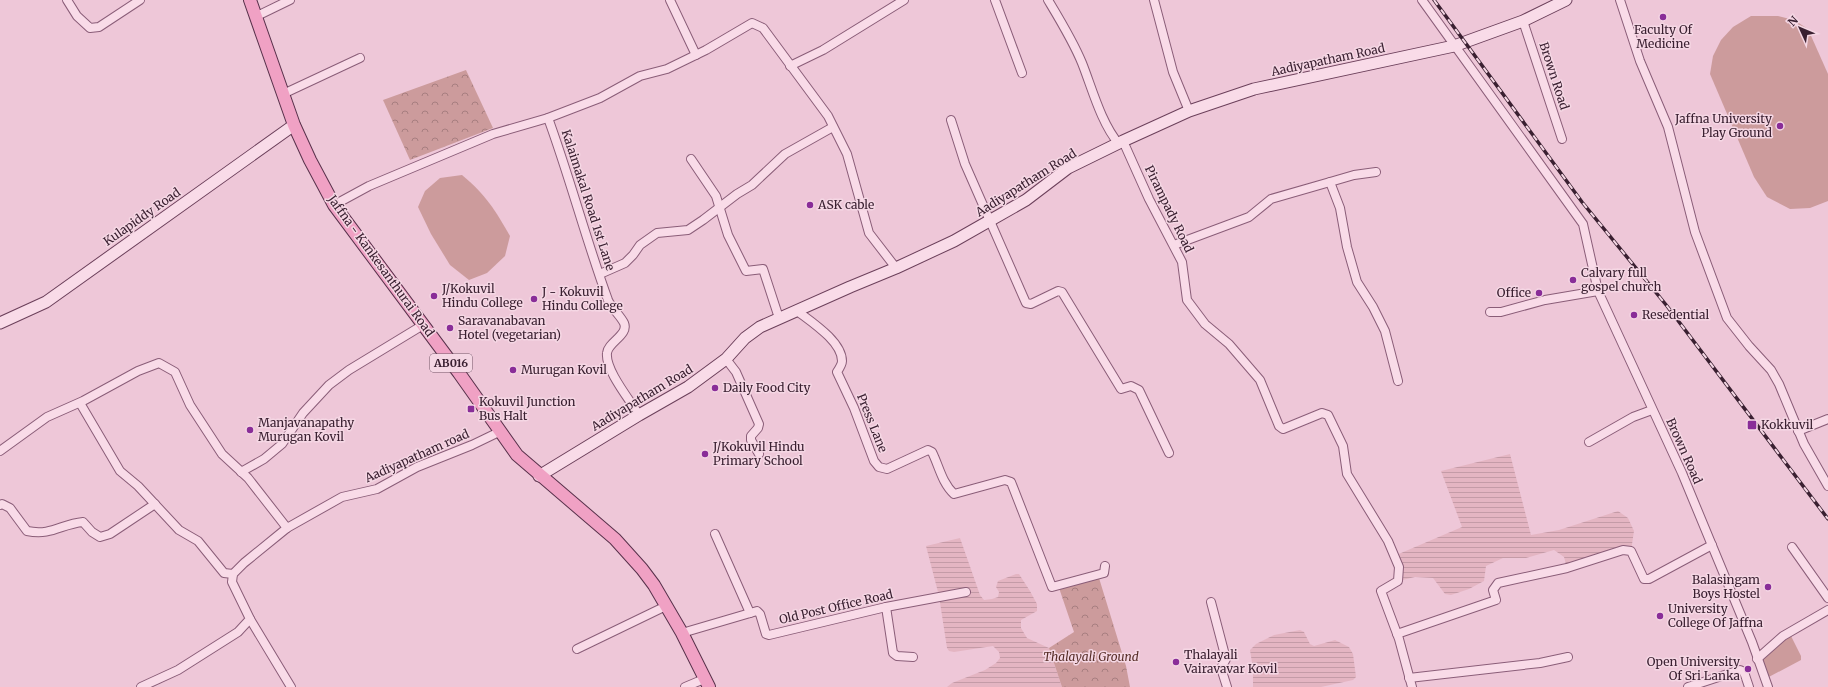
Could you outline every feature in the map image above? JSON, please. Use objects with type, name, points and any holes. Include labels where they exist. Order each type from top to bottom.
[{"type":"main road","name":"Jaffna - Kankesanthurai Road","points":[[250,0],[294,125],[310,160],[334,205],[423,325],[516,455],[610,534],[627,551],[654,585],[682,633],[707,683]]},
{"type":"street","points":[[67,0],[77,16],[90,28],[99,27],[140,0]]},
{"type":"street","points":[[255,17],[290,0]]},
{"type":"street","points":[[670,0],[696,55]]},
{"type":"street","points":[[790,66],[823,50],[904,0]]},
{"type":"street","points":[[995,0],[1022,73]]},
{"type":"street","name":"Pirampady Road","points":[[1048,0],[1082,62],[1093,93],[1113,137],[1121,142],[1149,200],[1182,262],[1187,300],[1206,324],[1229,344],[1260,380],[1279,426],[1283,429],[1322,413],[1328,415],[1343,446],[1348,474],[1388,540],[1399,567],[1398,581],[1381,591],[1397,634],[1412,687]]},
{"type":"street","points":[[1154,0],[1173,72],[1188,111]]},
{"type":"street","points":[[1422,0],[1454,46]]},
{"type":"street","points":[[1620,0],[1640,61],[1668,127],[1695,232],[1727,318],[1749,346],[1771,370],[1779,384],[1798,432],[1828,486]]},
{"type":"street","name":"Aadiyapatham Road","points":[[540,476],[639,415],[688,387],[726,359],[750,334],[760,327],[796,310],[896,268],[990,222],[1026,200],[1068,168],[1121,142],[1188,111],[1254,89],[1454,46],[1523,21],[1560,1]]},
{"type":"street","name":"Brown Road","points":[[1523,21],[1562,139]]},
{"type":"street","points":[[334,205],[369,186],[493,134],[548,118],[600,98],[640,76],[667,69],[696,55],[752,23],[763,28],[828,116],[847,154],[869,232],[896,268]]},
{"type":"street","name":"Brown Road","points":[[1454,46],[1583,224],[1598,291],[1682,472],[1768,687]]},
{"type":"street","points":[[283,94],[360,58]]},
{"type":"street","name":"Kalaimakal Road 1st Lane","points":[[548,118],[562,156],[590,252],[600,274],[609,302],[624,323],[625,328],[622,334],[609,348],[607,354],[609,365],[639,415]]},
{"type":"street","points":[[951,120],[965,164],[1026,303],[1031,304],[1058,291],[1062,292],[1122,389],[1131,386],[1139,390],[1169,453]]},
{"type":"street","name":"Kulapiddy Road","points":[[0,323],[46,302],[294,125]]},
{"type":"street","points":[[600,274],[625,262],[633,255],[640,245],[657,233],[688,230],[752,186],[785,154],[833,127]]},
{"type":"street","points":[[691,159],[716,196],[728,235],[746,271],[763,269],[779,318]]},
{"type":"street","points":[[1174,245],[1249,217],[1271,198],[1354,175],[1376,172]]},
{"type":"street","points":[[1330,182],[1340,208],[1347,247],[1357,282],[1373,307],[1385,331],[1398,381]]},
{"type":"street","points":[[1490,312],[1501,312],[1545,300],[1598,291]]},
{"type":"street","name":"Press Lane","points":[[796,310],[826,334],[840,351],[842,362],[837,372],[854,408],[874,461],[879,467],[887,469],[928,450],[932,452],[947,488],[954,494],[1005,480],[1012,482],[1052,587],[1104,573],[1105,566]]},
{"type":"street","points":[[242,472],[264,459],[282,444],[303,413],[329,385],[349,370],[423,325]]},
{"type":"street","points":[[726,359],[736,372],[759,424],[758,428],[751,436],[751,440],[759,454]]},
{"type":"street","points":[[2,451],[47,417],[80,403],[138,372],[160,363],[175,372],[190,405],[222,454],[248,478],[287,528]]},
{"type":"street","points":[[80,403],[120,471],[138,486],[179,530],[198,542],[224,573],[233,574],[232,582],[250,619],[291,687]]},
{"type":"street","points":[[1589,442],[1633,417],[1652,410]]},
{"type":"street","points":[[1798,432],[1828,419]]},
{"type":"street","name":"Aadiyapatham road","points":[[233,574],[244,563],[287,528],[342,497],[377,489],[417,467],[472,445],[499,432]]},
{"type":"street","points":[[0,505],[2,504],[10,508],[27,531],[48,533],[74,523],[83,522],[92,532],[100,537],[110,534],[155,504]]},
{"type":"street","points":[[682,633],[750,613],[715,534]]},
{"type":"street","points":[[1397,634],[1496,600],[1493,590],[1498,583],[1566,568],[1623,550],[1631,551],[1644,579],[1649,579],[1712,545]]},
{"type":"street","points":[[1792,547],[1828,598]]},
{"type":"street","name":"Old Post Office Road","points":[[750,613],[757,611],[760,614],[766,634],[769,635],[886,607],[966,592]]},
{"type":"street","points":[[1211,602],[1226,659],[1221,668],[1227,687]]},
{"type":"street","points":[[577,649],[666,606]]},
{"type":"street","points":[[886,607],[893,653],[897,656],[913,656]]},
{"type":"street","points":[[1757,659],[1783,636],[1828,610]]},
{"type":"street","points":[[141,687],[178,670],[238,632],[250,619]]},
{"type":"street","points":[[1409,678],[1540,663],[1568,657]]},
{"type":"street","points":[[1688,687],[1740,670],[1744,672],[1749,687]]},
{"type":"street","points":[[685,687],[707,683]]},
{"type":"shaded area","points":[[1510,454],[1531,535],[1559,530],[1618,511],[1628,518],[1634,531],[1631,551],[1567,568],[1564,557],[1554,550],[1526,558],[1503,558],[1486,566],[1484,581],[1469,589],[1451,595],[1445,594],[1433,578],[1415,577],[1398,581],[1394,556],[1462,527],[1441,471]]},
{"type":"shaded area","points":[[960,538],[980,595],[984,600],[998,597],[999,592],[996,587],[998,581],[1019,574],[1037,604],[1037,611],[1021,620],[1021,628],[1027,638],[1049,648],[1062,687],[947,687],[952,683],[985,670],[996,663],[1000,658],[999,652],[993,646],[954,652],[949,651],[947,648],[939,596],[926,546]]},
{"type":"shaded area","points":[[1300,630],[1304,632],[1310,644],[1314,646],[1335,640],[1349,647],[1353,654],[1356,677],[1353,680],[1321,687],[1253,687],[1253,669],[1250,650],[1256,644],[1274,635]]},
{"type":"green space","name":"Jaffna University Play Ground","points":[[1751,16],[1778,16],[1794,20],[1808,29],[1828,74],[1828,201],[1810,208],[1790,209],[1767,197],[1754,177],[1710,74],[1713,56],[1721,40],[1733,27]]},
{"type":"green space","points":[[466,70],[493,128],[410,160],[383,100]]},
{"type":"green space","points":[[462,175],[478,189],[500,218],[510,236],[505,256],[487,273],[469,280],[450,265],[431,234],[418,207],[425,191],[440,178]]},
{"type":"green space","name":"Thalayali Ground","points":[[1099,578],[1126,666],[1130,687],[1062,687],[1049,648],[1074,632],[1058,585]]},
{"type":"green space","points":[[1789,632],[1801,656],[1801,660],[1765,679],[1757,659]]},
{"type":"railway","points":[[1434,0],[1582,202],[1667,306],[1828,519]]},
{"type":"place","name":"Faculty Of Medicine","points":[[1663,17]]},
{"type":"place","name":"Jaffna University Play Ground","points":[[1780,126]]},
{"type":"place","name":"ASK cable","points":[[810,205]]},
{"type":"place","name":"Calvary full gospel church","points":[[1573,280]]},
{"type":"place","name":"Office","points":[[1539,293]]},
{"type":"place","name":"J/Kokuvil Hindu College","points":[[434,296]]},
{"type":"place","name":"J - Kokuvil Hindu College","points":[[534,299]]},
{"type":"place","name":"Resedential","points":[[1634,315]]},
{"type":"place","name":"Saravanabavan Hotel (vegetarian)","points":[[450,328]]},
{"type":"place","name":"Murugan Kovil","points":[[513,370]]},
{"type":"place","name":"Daily Food City","points":[[715,388]]},
{"type":"place","name":"Kokuvil Junction Bus Halt","points":[[471,409]]},
{"type":"place","name":"Kokkuvil","points":[[1752,425]]},
{"type":"place","name":"Manjavanapathy Murugan Kovil","points":[[250,430]]},
{"type":"place","name":"J/Kokuvil Hindu Primary School","points":[[705,454]]},
{"type":"place","name":"Balasingam Boys Hostel","points":[[1768,587]]},
{"type":"place","name":"University College Of Jaffna","points":[[1660,616]]},
{"type":"place","name":"Thalayali Vairavavar Kovil","points":[[1176,662]]},
{"type":"place","name":"Open University Of Sri Lanka","points":[[1748,669]]}]
